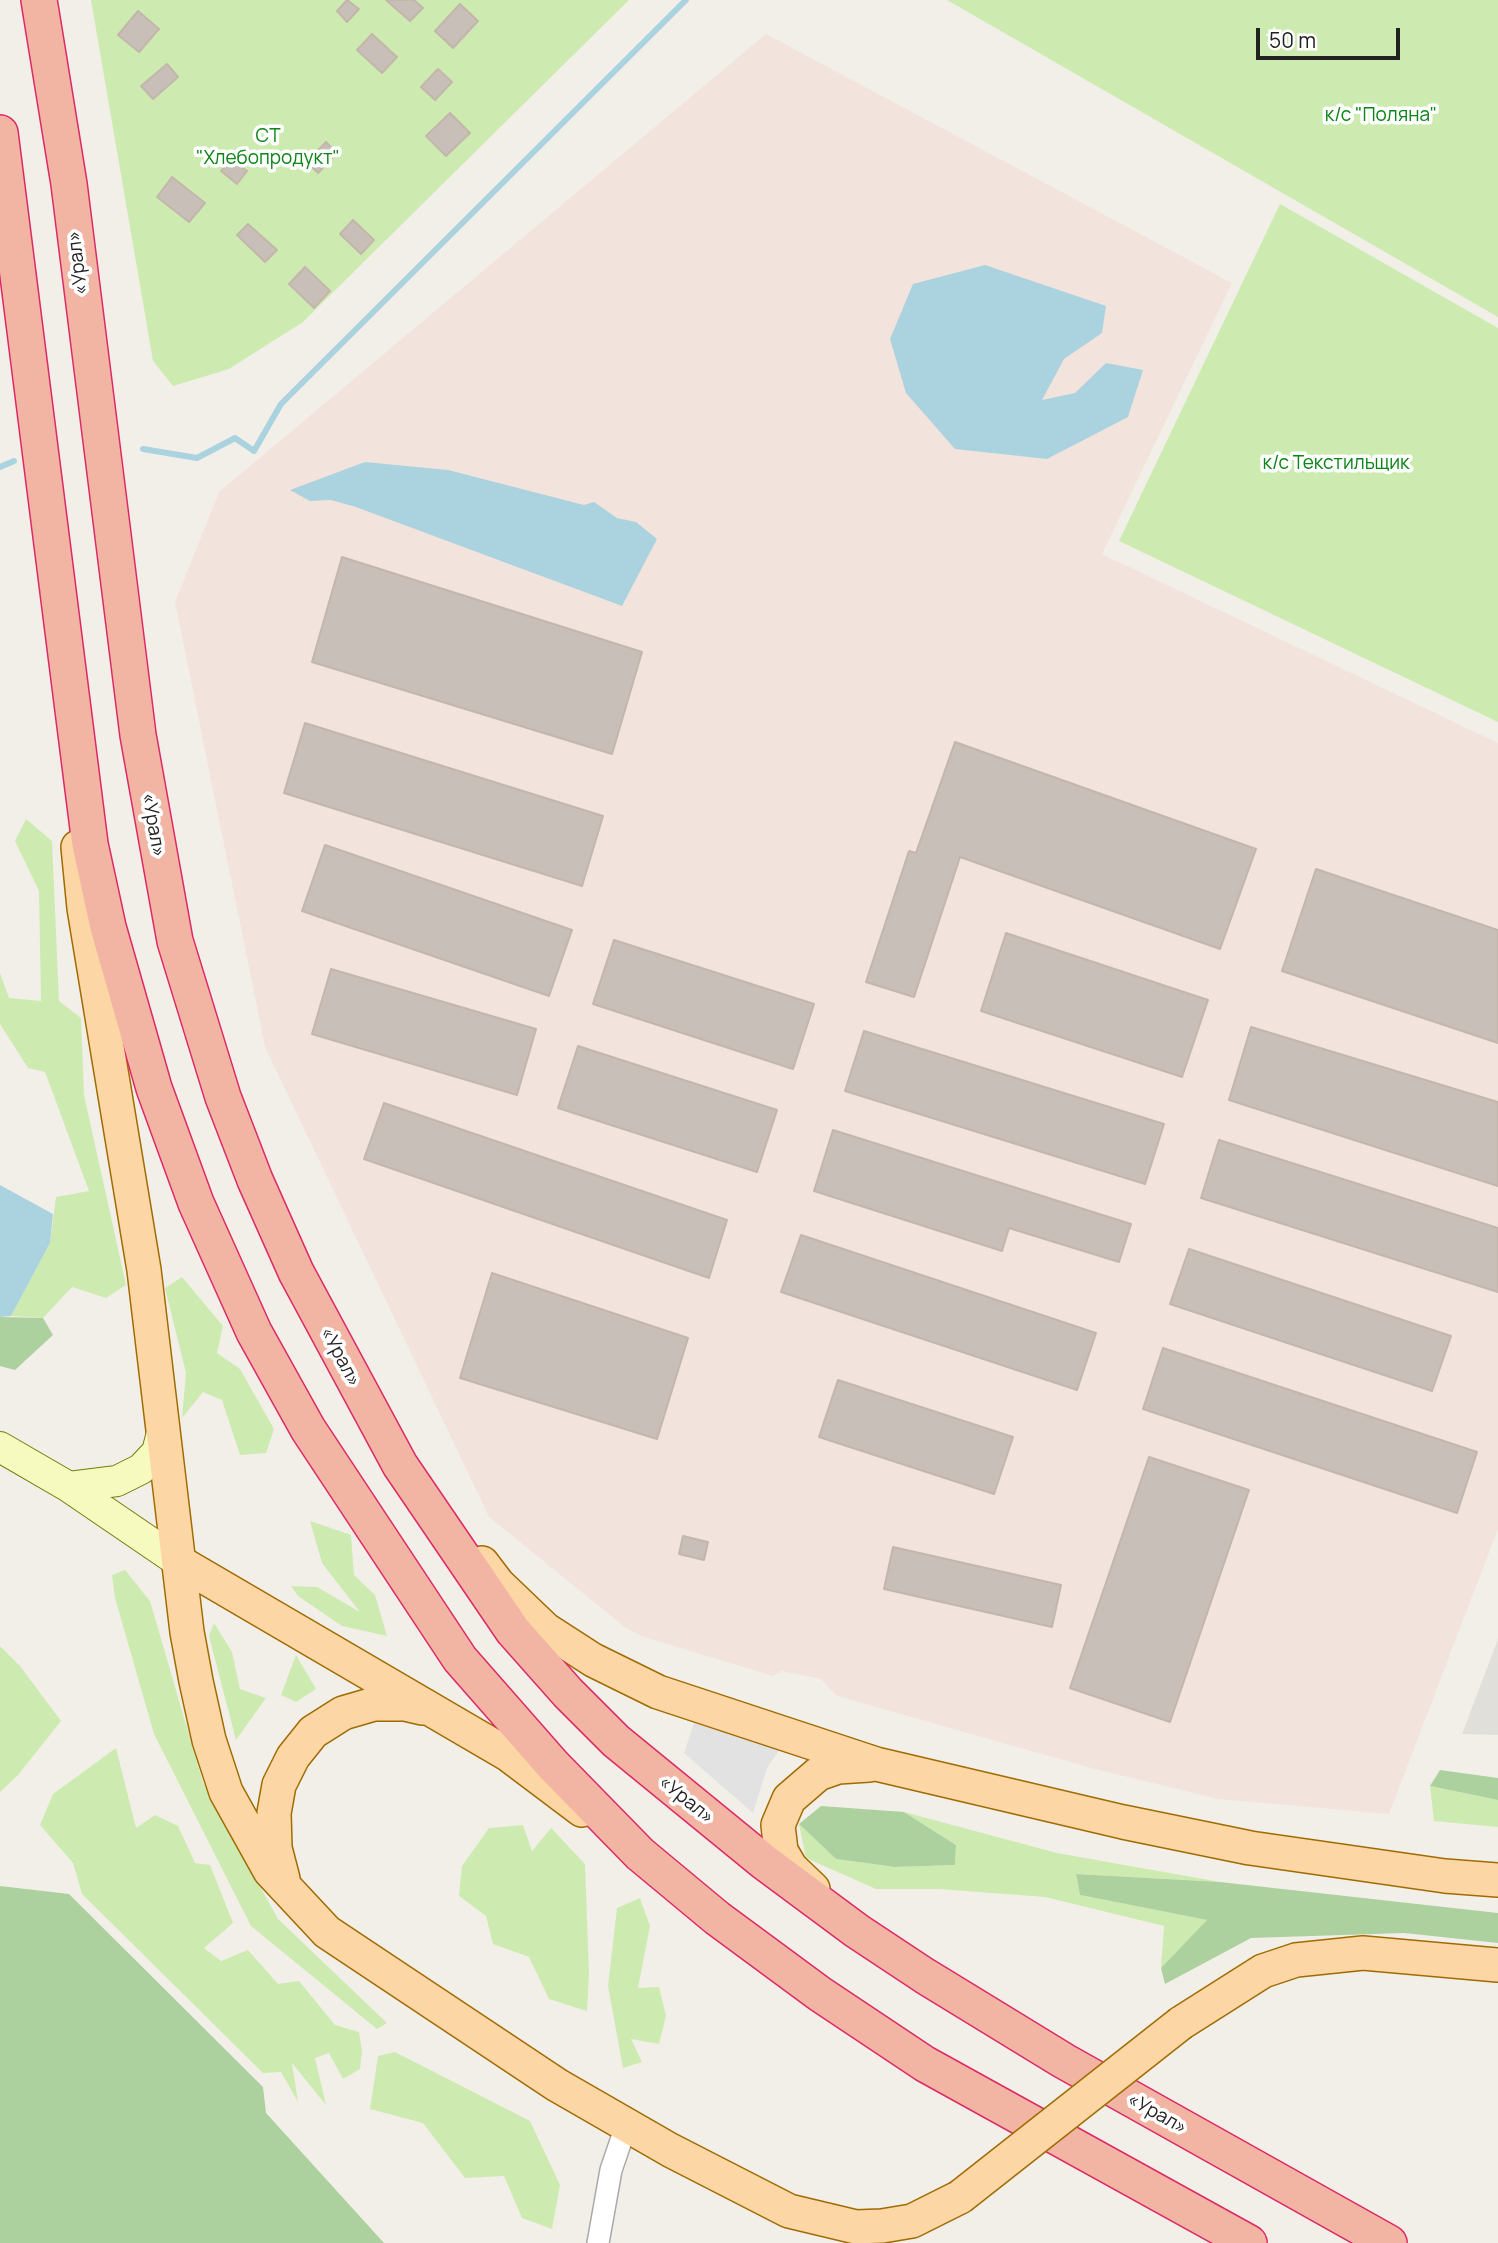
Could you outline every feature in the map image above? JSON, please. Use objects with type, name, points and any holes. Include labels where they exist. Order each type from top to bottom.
[{"type":"highway","name":"«Урал»","points":[[40,0],[69,184],[138,734],[175,941],[223,1097],[255,1180],[296,1272],[400,1465],[513,1632],[616,1741],[691,1804],[858,1931],[1064,2061],[1389,2243]]},
{"type":"highway","points":[[0,133],[90,844],[134,1020],[196,1203],[254,1332],[308,1429],[460,1659],[553,1765],[640,1854],[717,1918],[789,1972],[925,2064],[1249,2243]]},
{"type":"main road","points":[[74,722],[75,809],[84,908],[144,1270],[196,1681],[209,1740],[226,1792],[270,1871],[327,1932],[579,2100],[777,2205],[825,2221],[856,2227],[912,2221],[960,2197],[1181,2023],[1263,1971],[1296,1960],[1363,1953],[1498,1965]]},
{"type":"main road","points":[[69,1487],[117,1480],[141,1469],[157,1452],[163,1429]]},
{"type":"main road","points":[[0,1447],[69,1487],[179,1562],[509,1755],[640,1854]]},
{"type":"main road","points":[[400,1465],[439,1506],[498,1584],[545,1629],[593,1660],[658,1692],[876,1764],[1250,1848],[1445,1876],[1498,1880]]},
{"type":"main road","points":[[297,1902],[283,1878],[275,1848],[274,1813],[279,1785],[293,1757],[313,1732],[343,1713],[374,1704],[394,1704],[440,1713]]},
{"type":"main road","points":[[858,1931],[791,1868],[781,1850],[778,1825],[789,1799],[818,1774],[838,1767],[876,1764]]},
{"type":"street","points":[[598,2243],[611,2170],[626,2126]]},
{"type":"shaded area","points":[[766,34],[1232,283],[1102,554],[1498,743],[1498,1529],[1389,1814],[1218,1799],[1095,1769],[837,1696],[821,1679],[782,1671],[773,1676],[641,1636],[625,1627],[489,1517],[265,1047],[175,602],[219,492]]},
{"type":"shaded area","points":[[1498,1639],[1498,1735],[1462,1734]]},
{"type":"shaded area","points":[[694,1723],[780,1749],[767,1768],[753,1813],[684,1753]]},
{"type":"green space","name":"СТ \"Хлебопродукт\"","points":[[91,0],[629,0],[303,322],[229,369],[173,386],[153,361]]},
{"type":"green space","name":"к/с \"Поляна\"","points":[[947,0],[1498,0],[1498,317],[1286,195]]},
{"type":"green space","name":"к/с Текстильщик","points":[[1280,204],[1498,328],[1498,722],[1119,541]]},
{"type":"green space","points":[[26,819],[52,841],[59,1001],[81,1018],[84,1095],[126,1285],[106,1298],[72,1287],[43,1318],[11,1316],[50,1243],[56,1197],[89,1191],[45,1072],[28,1068],[0,1024],[0,973],[9,998],[41,1001],[39,891],[15,841]]},
{"type":"green space","points":[[182,1277],[223,1326],[217,1353],[240,1369],[274,1429],[266,1453],[240,1455],[222,1400],[203,1392],[182,1418],[186,1373],[165,1288]]},
{"type":"green space","points":[[0,1317],[43,1318],[53,1335],[15,1370],[0,1366]]},
{"type":"green space","points":[[310,1521],[351,1535],[354,1575],[375,1595],[387,1636],[342,1626],[298,1596],[291,1586],[317,1587],[360,1612],[322,1563]]},
{"type":"green space","points":[[125,1570],[150,1601],[203,1783],[278,1919],[387,2023],[377,2029],[251,1926],[154,1734],[115,1598],[112,1575]]},
{"type":"green space","points":[[214,1623],[232,1652],[240,1689],[266,1698],[236,1740],[209,1636]]},
{"type":"green space","points":[[0,1646],[20,1666],[61,1721],[18,1775],[0,1792]]},
{"type":"green space","points":[[296,1655],[316,1689],[296,1702],[281,1695]]},
{"type":"green space","points":[[116,1748],[136,1828],[155,1815],[178,1826],[195,1863],[210,1865],[233,1923],[204,1948],[221,1961],[248,1950],[278,1984],[299,1981],[335,2025],[359,2032],[362,2051],[360,2069],[343,2079],[329,2053],[315,2058],[326,2105],[292,2063],[298,2102],[281,2072],[263,2073],[82,1894],[73,1863],[40,1825],[53,1794]]},
{"type":"green space","points":[[1440,1770],[1498,1778],[1498,1800],[1430,1786]]},
{"type":"green space","points":[[1430,1786],[1498,1800],[1498,1827],[1434,1821]]},
{"type":"green space","points":[[821,1806],[904,1812],[956,1845],[955,1865],[895,1867],[836,1859],[799,1824]]},
{"type":"green space","points":[[904,1812],[1057,1853],[1220,1882],[1076,1874],[1080,1895],[1208,1920],[1161,1968],[1164,1926],[1045,1897],[939,1889],[876,1889],[806,1858],[799,1824],[836,1859],[895,1867],[955,1865],[956,1845]]},
{"type":"green space","points":[[523,1825],[532,1851],[551,1828],[585,1864],[589,1974],[587,2011],[549,1999],[529,1957],[493,1944],[486,1916],[459,1896],[462,1866],[489,1828]]},
{"type":"green space","points":[[1076,1874],[1220,1882],[1498,1913],[1498,1943],[1404,1933],[1251,1938],[1165,1984],[1161,1968],[1207,1920],[1080,1895]]},
{"type":"green space","points":[[0,1886],[69,1894],[263,2087],[266,2113],[384,2243],[0,2243]]},
{"type":"green space","points":[[640,1898],[650,1926],[638,1988],[659,1987],[666,2016],[659,2044],[631,2039],[642,2062],[623,2068],[608,1986],[617,1908]]},
{"type":"green space","points":[[395,2052],[530,2121],[560,2185],[552,2229],[522,2218],[504,2176],[465,2178],[423,2123],[370,2109],[378,2056]]},
{"type":"water","points":[[985,265],[1106,306],[1102,333],[1064,359],[1042,400],[1075,393],[1106,363],[1143,370],[1128,417],[1047,459],[955,449],[906,393],[890,339],[913,284]]},
{"type":"water","points":[[365,462],[448,470],[584,505],[594,502],[617,518],[636,522],[657,539],[622,606],[356,507],[331,500],[310,501],[290,490]]},
{"type":"water","points":[[0,1185],[53,1214],[50,1243],[11,1316],[0,1317]]},
{"type":"building","points":[[347,0],[359,9],[347,22],[337,11]]},
{"type":"building","points":[[386,0],[414,0],[423,8],[410,21]]},
{"type":"building","points":[[460,4],[478,21],[453,48],[435,31]]},
{"type":"building","points":[[138,11],[159,29],[139,52],[118,35]]},
{"type":"building","points":[[372,34],[397,57],[382,73],[357,50]]},
{"type":"building","points":[[167,64],[178,77],[153,99],[141,86]]},
{"type":"building","points":[[438,69],[452,82],[435,100],[421,87]]},
{"type":"building","points":[[450,113],[470,133],[446,156],[426,136]]},
{"type":"building","points":[[326,142],[337,153],[318,173],[307,162]]},
{"type":"building","points":[[231,159],[247,171],[237,184],[221,171]]},
{"type":"building","points":[[172,177],[205,203],[189,222],[157,197]]},
{"type":"building","points":[[353,220],[374,240],[361,254],[340,234]]},
{"type":"building","points":[[248,224],[277,250],[265,262],[237,235]]},
{"type":"building","points":[[305,267],[330,291],[314,308],[289,284]]},
{"type":"building","points":[[342,557],[642,652],[612,754],[312,662]]},
{"type":"building","points":[[305,723],[603,816],[582,886],[284,793]]},
{"type":"building","points":[[955,742],[1256,849],[1220,949],[960,857],[914,997],[866,982],[909,851],[916,853]]},
{"type":"building","points":[[325,845],[572,930],[549,996],[302,911]]},
{"type":"building","points":[[1316,869],[1498,930],[1498,1043],[1282,971]]},
{"type":"building","points":[[1006,933],[1208,1000],[1182,1077],[981,1011]]},
{"type":"building","points":[[614,940],[814,1004],[793,1069],[593,1004]]},
{"type":"building","points":[[331,969],[536,1029],[517,1095],[312,1034]]},
{"type":"building","points":[[1251,1027],[1498,1102],[1498,1186],[1229,1100]]},
{"type":"building","points":[[864,1031],[1164,1124],[1145,1184],[845,1091]]},
{"type":"building","points":[[578,1046],[777,1110],[757,1172],[558,1108]]},
{"type":"building","points":[[384,1103],[727,1220],[709,1278],[364,1159]]},
{"type":"building","points":[[833,1130],[1131,1224],[1119,1262],[1009,1228],[1002,1251],[814,1191]]},
{"type":"building","points":[[1219,1140],[1498,1228],[1498,1292],[1201,1198]]},
{"type":"building","points":[[801,1235],[1096,1333],[1077,1390],[781,1292]]},
{"type":"building","points":[[1189,1249],[1451,1336],[1432,1391],[1170,1304]]},
{"type":"building","points":[[492,1273],[688,1338],[657,1439],[460,1378]]},
{"type":"building","points":[[1163,1348],[1477,1452],[1457,1513],[1143,1409]]},
{"type":"building","points":[[838,1380],[1013,1437],[994,1494],[819,1437]]},
{"type":"building","points":[[1149,1457],[1249,1490],[1170,1722],[1070,1688]]},
{"type":"building","points":[[683,1536],[708,1542],[704,1560],[679,1554]]},
{"type":"building","points":[[893,1547],[1061,1585],[1052,1627],[884,1589]]},
{"type":"waterway","points":[[143,449],[197,458],[235,438],[254,451],[281,404],[686,0]]},
{"type":"waterway","points":[[0,467],[14,461]]}]
